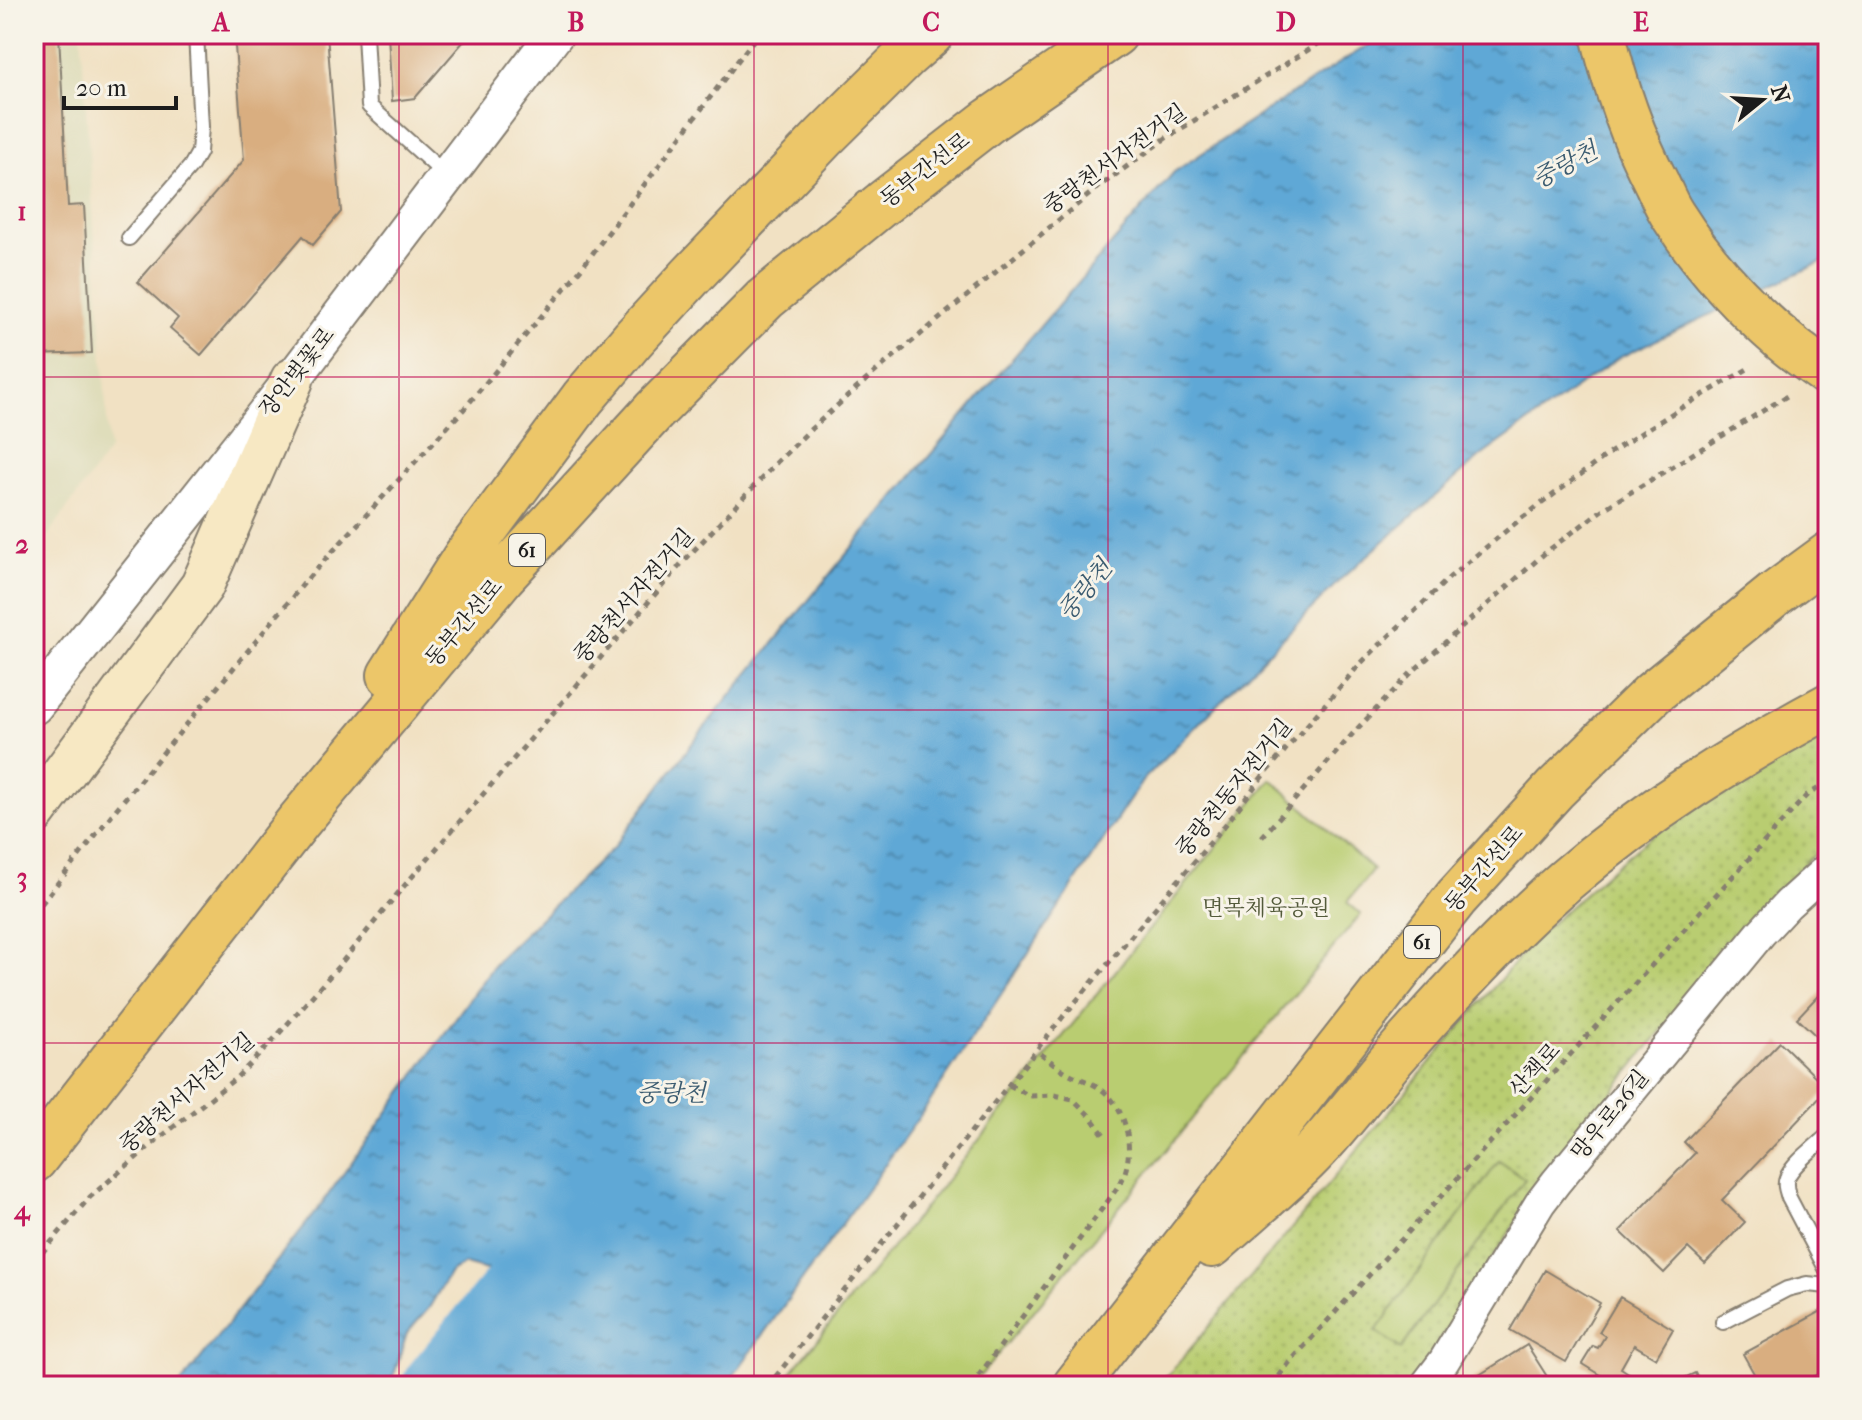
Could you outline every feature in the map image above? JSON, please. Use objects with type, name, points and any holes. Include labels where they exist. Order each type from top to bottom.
[{"type":"highway","points":[[298,822],[465,557],[583,398],[691,276],[844,117],[931,34]]},
{"type":"highway","name":"동부간선로","points":[[34,1160],[298,822],[503,576],[654,411],[765,299],[990,120],[1115,34]]},
{"type":"highway","points":[[1603,34],[1625,115],[1673,216],[1712,269],[1784,341],[1809,384]]},
{"type":"highway","name":"동부간선로","points":[[1075,1386],[1456,898],[1555,789],[1653,693],[1828,555]]},
{"type":"highway","points":[[1125,1324],[1311,1155],[1490,953],[1564,882],[1626,830],[1698,781],[1828,706]]},
{"type":"main road","points":[[34,813],[202,586],[292,380]]},
{"type":"street","name":"장안벚꽃로","points":[[34,706],[292,380],[555,34]]},
{"type":"street","name":"망우로26길","points":[[1425,1386],[1444,1361],[1540,1203],[1556,1182],[1761,933],[1828,868]]},
{"type":"lane","points":[[129,238],[191,166],[199,152],[201,127],[196,34]]},
{"type":"lane","points":[[365,34],[369,106],[446,175]]},
{"type":"lane","points":[[1828,1135],[1796,1165],[1787,1176],[1785,1187],[1828,1272]]},
{"type":"lane","points":[[1723,1322],[1787,1289],[1807,1284],[1828,1286]]},
{"type":"path","points":[[34,913],[310,576],[464,409],[580,270],[758,34]]},
{"type":"path","name":"중랑천서자전거길","points":[[34,1262],[90,1197],[236,1078],[267,1047],[682,563],[812,428],[1096,189],[1166,138],[1334,34]]},
{"type":"path","name":"중랑천동자전거길","points":[[768,1386],[1062,1018],[1360,664],[1450,577],[1518,521],[1611,452],[1755,365]]},
{"type":"path","points":[[1262,837],[1411,673],[1545,553],[1602,510],[1809,384]]},
{"type":"path","name":"산책로","points":[[1272,1386],[1289,1363],[1807,795],[1828,783]]},
{"type":"path","points":[[971,1386],[1123,1178],[1128,1143],[1126,1127],[1118,1108],[1104,1091],[1068,1073],[1037,1051]]},
{"type":"path","points":[[1009,1085],[1030,1096],[1054,1095],[1073,1099],[1107,1139]]},
{"type":"shaded area","points":[[34,34],[81,34],[109,450],[34,555]]},
{"type":"green space","points":[[1828,725],[1828,845],[1808,860],[1692,992],[1545,1177],[1420,1371],[1407,1386],[1159,1386],[1536,937],[1660,829]]},
{"type":"green space","name":"면목체육공원","points":[[1271,779],[1373,870],[1347,902],[1361,914],[972,1386],[780,1386]]},
{"type":"green space","points":[[1499,1161],[1525,1179],[1401,1349],[1376,1331]]},
{"type":"water","name":"중랑천","points":[[1386,34],[1828,34],[1828,259],[1618,358],[1481,456],[1342,578],[1143,780],[927,1106],[726,1386],[429,1386],[477,1340],[479,1344],[505,1327],[514,1304],[541,1266],[530,1259],[500,1281],[490,1271],[465,1264],[450,1272],[429,1308],[407,1333],[393,1378],[386,1386],[179,1386],[320,1206],[499,958],[613,848],[703,729],[844,557],[1174,172]]},
{"type":"building","points":[[34,34],[59,34],[68,206],[84,205],[92,353],[34,355]]},
{"type":"building","points":[[234,34],[327,34],[341,212],[313,245],[303,236],[201,355],[170,328],[178,318],[138,282],[244,160]]},
{"type":"building","points":[[388,34],[470,34],[415,98],[392,101]]},
{"type":"building","points":[[1828,985],[1828,1047],[1797,1018]]},
{"type":"building","points":[[1780,1042],[1828,1089],[1722,1200],[1745,1222],[1705,1264],[1688,1248],[1664,1273],[1620,1231],[1695,1153],[1684,1142]]},
{"type":"building","points":[[1545,1270],[1600,1303],[1566,1362],[1510,1330]]},
{"type":"building","points":[[1620,1297],[1673,1329],[1656,1358],[1634,1345],[1621,1368],[1630,1374],[1623,1386],[1582,1364],[1593,1346],[1598,1348],[1605,1336],[1599,1332]]},
{"type":"building","points":[[1827,1308],[1828,1369],[1797,1386],[1761,1386],[1743,1354]]},
{"type":"building","points":[[1527,1345],[1553,1386],[1462,1386]]},
{"type":"building","points":[[1695,1373],[1699,1381],[1710,1376],[1714,1386],[1667,1386]]},
{"type":"waterway","name":"중랑천","points":[[436,1386],[597,1190]]}]
